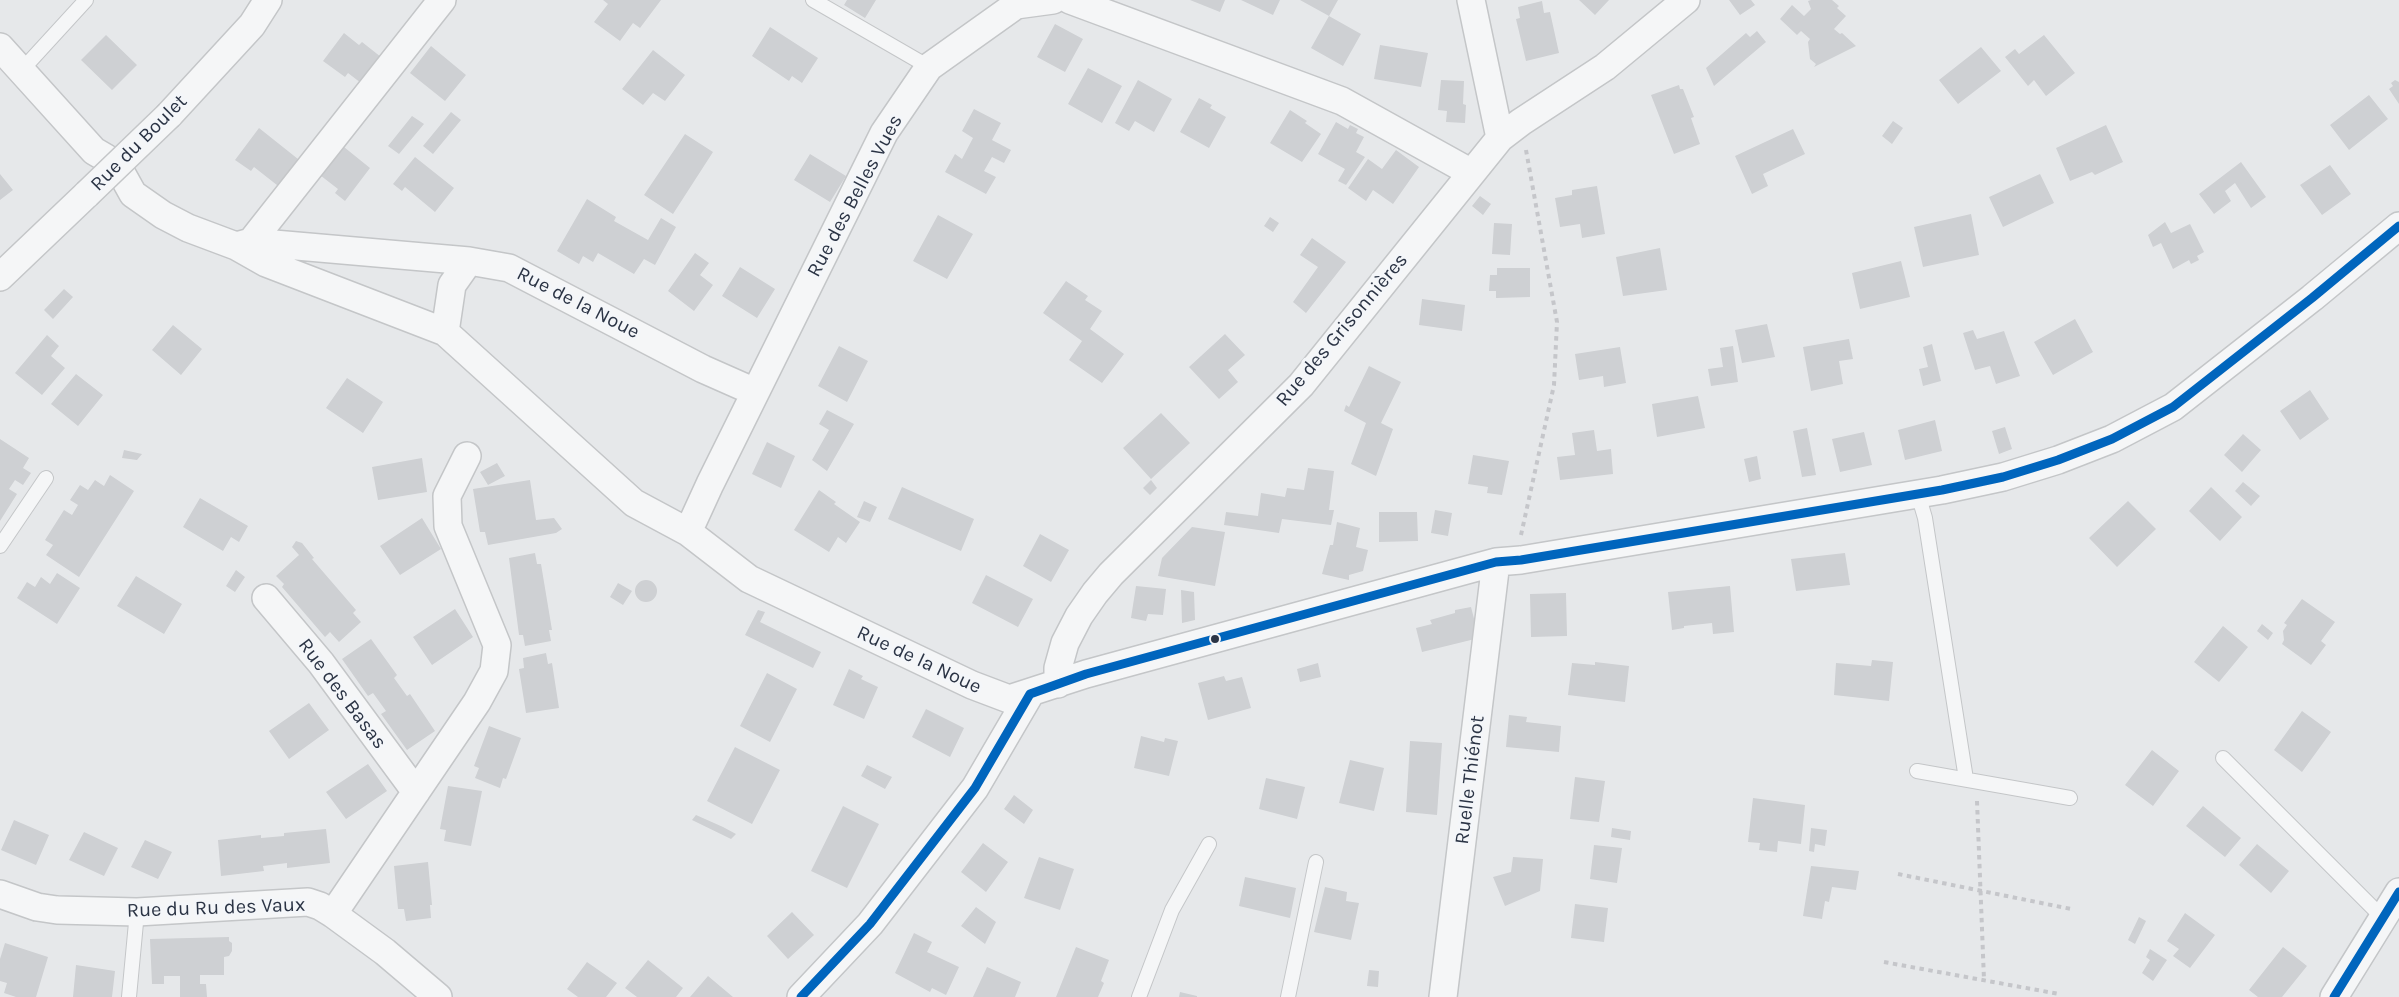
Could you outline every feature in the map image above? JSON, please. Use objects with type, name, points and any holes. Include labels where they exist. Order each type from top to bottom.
[{"type":"street","name":"Rue du Boulet","points":[[0,277],[169,115],[252,25],[268,0]]},
{"type":"street","points":[[243,244],[442,0]]},
{"type":"street","name":"Rue des Belles Vues","points":[[755,393],[884,133],[929,67],[1016,5],[1053,0]]},
{"type":"street","points":[[1070,0],[1342,101],[1470,172]]},
{"type":"street","points":[[1472,0],[1500,138]]},
{"type":"street","name":"Rue des Grisonnières","points":[[1058,684],[1058,668],[1065,643],[1079,616],[1095,593],[1111,574],[1301,385],[1470,172],[1500,138],[1605,67],[1686,0]]},
{"type":"street","name":"Rue de la Noue","points":[[0,47],[94,151],[106,158],[123,176],[133,194],[163,215],[188,228],[243,244],[469,261],[510,268],[703,369],[755,393]]},
{"type":"street","name":"Rue de la Noue","points":[[243,244],[266,263],[445,332],[634,503],[688,532],[749,579],[972,685],[1009,699],[1509,561],[1918,494],[2003,477],[2058,460],[2112,439],[2173,407],[2312,298],[2399,226]]},
{"type":"street","points":[[445,332],[452,285],[469,261]]},
{"type":"street","points":[[688,532],[755,393]]},
{"type":"street","points":[[333,914],[477,702],[494,670],[497,645],[448,526],[447,496],[467,456]]},
{"type":"street","name":"Ruelle Thiénot","points":[[1443,997],[1509,561]]},
{"type":"street","name":"Rue des Basas","points":[[266,598],[321,663],[416,792]]},
{"type":"street","points":[[801,997],[870,924],[968,797],[1030,694]]},
{"type":"street","points":[[2334,997],[2399,892]]},
{"type":"street","name":"Rue du Ru des Vaux","points":[[0,894],[37,907],[57,910],[137,912],[294,902],[320,906],[385,952],[438,997]]},
{"type":"lane","points":[[21,71],[86,0]]},
{"type":"lane","points":[[813,0],[929,67]]},
{"type":"lane","points":[[0,546],[46,478]]},
{"type":"lane","points":[[1918,494],[1925,518],[1966,779]]},
{"type":"lane","points":[[2223,758],[2382,917]]},
{"type":"lane","points":[[1917,771],[2070,798]]},
{"type":"lane","points":[[1139,997],[1172,909],[1209,844]]},
{"type":"lane","points":[[1288,997],[1316,862]]},
{"type":"lane","points":[[129,997],[137,912]]},
{"type":"path","points":[[1509,561],[1521,527],[1554,385],[1557,322],[1521,122]]},
{"type":"path","points":[[1966,779],[1978,804],[1984,980]]},
{"type":"path","points":[[1898,874],[2071,909]]},
{"type":"path","points":[[1884,962],[2059,994]]},
{"type":"building","points":[[603,0],[661,0],[640,28],[633,23],[620,41],[594,22],[608,4]]},
{"type":"building","points":[[847,0],[876,0],[865,18],[844,5]]},
{"type":"building","points":[[1190,0],[1225,0],[1220,12]]},
{"type":"building","points":[[1241,0],[1280,0],[1273,15]]},
{"type":"building","points":[[1300,0],[1338,0],[1329,16]]},
{"type":"building","points":[[1579,0],[1609,0],[1595,15]]},
{"type":"building","points":[[1729,0],[1751,0],[1755,5],[1740,15]]},
{"type":"building","points":[[1832,0],[1839,6],[1837,8],[1846,16],[1834,29],[1856,46],[1814,67],[1816,64],[1810,59],[1808,42],[1810,39],[1801,31],[1797,35],[1780,19],[1792,5],[1804,16],[1811,9],[1808,1]]},
{"type":"building","points":[[1542,1],[1544,13],[1550,12],[1559,53],[1526,61],[1516,19],[1520,18],[1518,7]]},
{"type":"building","points":[[1329,16],[1361,34],[1343,66],[1311,48]]},
{"type":"building","points":[[1055,24],[1083,39],[1065,72],[1037,57]]},
{"type":"building","points":[[770,27],[818,58],[802,83],[792,76],[789,81],[752,56]]},
{"type":"building","points":[[1757,31],[1766,42],[1714,86],[1706,68],[1746,33],[1750,37]]},
{"type":"building","points":[[344,33],[359,45],[362,42],[381,57],[361,83],[348,73],[345,77],[323,61]]},
{"type":"building","points":[[106,35],[137,65],[112,90],[81,60]]},
{"type":"building","points":[[2044,35],[2075,73],[2046,96],[2034,80],[2028,86],[2005,57],[2015,49],[2019,54]]},
{"type":"building","points":[[1380,45],[1428,53],[1421,87],[1374,79]]},
{"type":"building","points":[[431,46],[466,75],[445,101],[410,73]]},
{"type":"building","points":[[1981,47],[2001,71],[1958,104],[1939,80]]},
{"type":"building","points":[[653,50],[685,75],[665,101],[653,93],[643,105],[622,89]]},
{"type":"building","points":[[1088,68],[1122,86],[1102,123],[1068,104]]},
{"type":"building","points":[[1138,80],[1172,99],[1154,132],[1135,121],[1129,131],[1115,123]]},
{"type":"building","points":[[1441,80],[1464,81],[1465,123],[1446,122],[1447,111],[1438,110]]},
{"type":"building","points":[[2395,80],[2399,82],[2399,104],[2389,89]]},
{"type":"building","points":[[1679,85],[1680,89],[1683,89],[1694,117],[1691,118],[1700,144],[1674,154],[1651,95]]},
{"type":"building","points":[[2369,95],[2388,119],[2349,150],[2330,125]]},
{"type":"building","points":[[1199,98],[1212,105],[1210,108],[1226,117],[1209,148],[1180,132]]},
{"type":"building","points":[[974,109],[1001,123],[992,140],[1011,150],[1004,163],[992,157],[984,171],[996,177],[986,194],[945,172],[955,154],[962,159],[973,138],[962,131]]},
{"type":"building","points":[[1290,110],[1321,134],[1302,162],[1270,143]]},
{"type":"building","points":[[451,112],[461,120],[433,154],[423,146]]},
{"type":"building","points":[[412,116],[424,124],[399,154],[388,146]]},
{"type":"building","points":[[1893,121],[1903,128],[1892,144],[1882,136]]},
{"type":"building","points":[[1336,122],[1348,129],[1350,125],[1358,129],[1356,133],[1364,137],[1356,152],[1365,157],[1346,185],[1338,181],[1345,169],[1318,154]]},
{"type":"building","points":[[2106,125],[2123,162],[2095,175],[2092,172],[2070,181],[2056,148]]},
{"type":"building","points":[[259,128],[303,163],[282,189],[254,167],[251,171],[235,160]]},
{"type":"building","points":[[1793,129],[1805,154],[1763,174],[1768,186],[1752,194],[1735,156]]},
{"type":"building","points":[[685,134],[713,152],[673,214],[644,195]]},
{"type":"building","points":[[339,143],[370,168],[345,201],[335,193],[338,189],[316,172]]},
{"type":"building","points":[[1396,150],[1419,167],[1393,204],[1373,190],[1366,201],[1348,188],[1368,159],[1382,169]]},
{"type":"building","points":[[810,154],[846,176],[830,202],[794,180]]},
{"type":"building","points":[[415,157],[454,188],[435,212],[405,187],[402,191],[393,184]]},
{"type":"building","points":[[2241,162],[2266,197],[2251,208],[2235,183],[2225,191],[2231,201],[2214,214],[2199,194]]},
{"type":"building","points":[[2330,165],[2351,194],[2322,215],[2300,185]]},
{"type":"building","points":[[0,174],[13,190],[0,200]]},
{"type":"building","points":[[2040,174],[2054,203],[2003,227],[1989,197]]},
{"type":"building","points":[[1597,186],[1605,234],[1582,238],[1580,224],[1560,227],[1555,198],[1572,195],[1572,190]]},
{"type":"building","points":[[1480,196],[1491,204],[1483,215],[1472,206]]},
{"type":"building","points":[[587,199],[616,217],[614,221],[648,240],[661,218],[676,227],[655,265],[644,259],[634,274],[598,253],[593,262],[583,256],[579,264],[557,251]]},
{"type":"building","points":[[1971,214],[1979,255],[1923,267],[1914,227]]},
{"type":"building","points":[[938,215],[973,234],[947,279],[913,261]]},
{"type":"building","points":[[1270,217],[1279,223],[1273,232],[1264,226]]},
{"type":"building","points":[[2165,222],[2171,233],[2190,224],[2204,252],[2197,256],[2199,260],[2191,264],[2189,260],[2173,269],[2161,243],[2153,247],[2148,235]]},
{"type":"building","points":[[1494,223],[1512,224],[1510,255],[1492,254]]},
{"type":"building","points":[[1312,238],[1346,262],[1306,313],[1293,302],[1318,267],[1300,255]]},
{"type":"building","points":[[1660,248],[1667,290],[1623,296],[1616,257]]},
{"type":"building","points":[[695,253],[709,263],[700,275],[713,285],[694,311],[668,291]]},
{"type":"building","points":[[1901,261],[1910,297],[1860,309],[1852,273]]},
{"type":"building","points":[[740,267],[775,289],[757,318],[722,296]]},
{"type":"building","points":[[1497,268],[1530,268],[1530,297],[1496,298],[1496,291],[1489,291],[1490,275],[1497,275]]},
{"type":"building","points":[[1066,281],[1088,296],[1085,300],[1102,311],[1090,329],[1124,354],[1102,383],[1069,360],[1082,341],[1043,313]]},
{"type":"building","points":[[64,289],[73,297],[53,319],[44,310]]},
{"type":"building","points":[[1422,299],[1465,305],[1462,331],[1419,325]]},
{"type":"building","points":[[2075,319],[2093,352],[2053,375],[2034,342]]},
{"type":"building","points":[[1767,324],[1775,357],[1742,363],[1735,330]]},
{"type":"building","points":[[173,325],[202,349],[181,375],[152,350]]},
{"type":"building","points":[[1973,330],[1977,339],[2004,331],[2020,376],[1996,384],[1990,366],[1975,370],[1963,333]]},
{"type":"building","points":[[1225,334],[1245,355],[1228,370],[1238,382],[1219,399],[1189,367]]},
{"type":"building","points":[[47,335],[59,346],[51,356],[65,368],[42,395],[15,373]]},
{"type":"building","points":[[1849,339],[1853,359],[1839,361],[1843,384],[1811,391],[1803,347]]},
{"type":"building","points":[[1932,344],[1941,381],[1923,386],[1919,369],[1928,367],[1923,347]]},
{"type":"building","points":[[839,346],[868,361],[847,402],[818,386]]},
{"type":"building","points":[[1733,346],[1738,382],[1711,386],[1708,369],[1723,367],[1720,348]]},
{"type":"building","points":[[1620,347],[1626,383],[1604,387],[1603,376],[1579,380],[1575,354]]},
{"type":"building","points":[[1369,366],[1401,382],[1381,423],[1393,429],[1376,476],[1351,464],[1366,423],[1344,411],[1346,405],[1349,407]]},
{"type":"building","points":[[76,374],[103,395],[78,426],[51,404]]},
{"type":"building","points":[[347,378],[383,402],[363,433],[326,408]]},
{"type":"building","points":[[2310,390],[2329,419],[2300,440],[2280,411]]},
{"type":"building","points":[[1698,396],[1705,428],[1657,437],[1652,404]]},
{"type":"building","points":[[827,410],[854,424],[827,471],[812,460],[829,430],[819,424]]},
{"type":"building","points":[[1161,413],[1190,443],[1151,479],[1123,448]]},
{"type":"building","points":[[1935,420],[1942,451],[1905,460],[1898,430]]},
{"type":"building","points":[[2005,427],[2012,449],[1999,454],[1992,431]]},
{"type":"building","points":[[1807,428],[1816,475],[1802,477],[1793,431]]},
{"type":"building","points":[[1594,430],[1597,451],[1611,449],[1613,474],[1560,480],[1557,457],[1575,455],[1572,433]]},
{"type":"building","points":[[1864,432],[1872,465],[1840,472],[1832,439]]},
{"type":"building","points":[[2243,434],[2261,450],[2242,472],[2224,455]]},
{"type":"building","points":[[0,439],[29,458],[23,468],[31,473],[23,485],[15,480],[9,489],[17,494],[0,521]]},
{"type":"building","points":[[767,442],[795,456],[781,488],[752,474]]},
{"type":"building","points":[[124,450],[142,454],[137,460],[122,458]]},
{"type":"building","points":[[1473,455],[1509,461],[1502,495],[1487,493],[1488,487],[1468,484]]},
{"type":"building","points":[[1757,456],[1761,479],[1749,482],[1744,459]]},
{"type":"building","points":[[422,458],[427,492],[378,500],[372,467]]},
{"type":"building","points":[[497,463],[505,476],[488,485],[480,472]]},
{"type":"building","points":[[1308,468],[1334,471],[1329,510],[1334,510],[1331,525],[1282,519],[1279,533],[1224,525],[1226,512],[1258,516],[1261,493],[1285,497],[1287,488],[1304,490]]},
{"type":"building","points":[[110,475],[134,491],[79,577],[46,555],[53,545],[45,540],[64,510],[72,515],[78,505],[70,500],[80,485],[88,490],[95,480],[104,486]]},
{"type":"building","points":[[530,480],[536,520],[554,518],[562,529],[556,533],[488,545],[485,532],[480,532],[473,489]]},
{"type":"building","points":[[1151,480],[1157,488],[1150,495],[1143,488]]},
{"type":"building","points":[[2243,482],[2260,496],[2251,506],[2235,491]]},
{"type":"building","points":[[902,487],[974,519],[961,551],[888,519]]},
{"type":"building","points":[[2211,487],[2242,517],[2220,541],[2189,511]]},
{"type":"building","points":[[819,490],[836,502],[834,504],[860,522],[846,543],[838,537],[829,552],[794,530]]},
{"type":"building","points":[[200,498],[248,526],[239,542],[231,537],[223,551],[183,527]]},
{"type":"building","points":[[864,501],[877,507],[870,522],[857,517]]},
{"type":"building","points":[[2128,501],[2156,529],[2117,567],[2089,538]]},
{"type":"building","points":[[1435,510],[1452,513],[1448,536],[1431,533]]},
{"type":"building","points":[[1379,512],[1417,512],[1418,541],[1379,542]]},
{"type":"building","points":[[422,518],[441,549],[400,575],[380,546]]},
{"type":"building","points":[[1337,522],[1360,528],[1356,547],[1368,550],[1363,571],[1349,575],[1349,580],[1322,574],[1330,545],[1333,545]]},
{"type":"building","points":[[1192,527],[1225,532],[1215,586],[1158,576],[1162,558]]},
{"type":"building","points":[[1040,534],[1069,550],[1051,582],[1023,566]]},
{"type":"building","points":[[296,541],[302,543],[314,558],[312,559],[356,610],[353,613],[361,622],[339,642],[330,632],[325,637],[282,587],[284,584],[276,576],[299,555],[292,547]]},
{"type":"building","points":[[535,553],[537,564],[541,564],[552,630],[549,630],[551,641],[525,646],[523,635],[519,635],[509,558]]},
{"type":"building","points":[[1845,553],[1850,585],[1796,591],[1791,559]]},
{"type":"building","points":[[236,570],[245,577],[235,592],[226,586]]},
{"type":"building","points":[[57,573],[80,588],[57,624],[17,598],[27,582],[35,587],[41,577],[50,584]]},
{"type":"building","points":[[986,575],[1033,599],[1018,627],[972,603]]},
{"type":"building","points":[[136,576],[182,604],[164,634],[117,606]]},
{"type":"building","points":[[646,580],[654,583],[657,591],[654,599],[646,602],[638,599],[635,591],[638,583]]},
{"type":"building","points":[[618,583],[632,591],[623,605],[610,597]]},
{"type":"building","points":[[1136,586],[1166,589],[1163,615],[1148,614],[1146,621],[1131,618]]},
{"type":"building","points":[[1730,586],[1734,632],[1713,634],[1712,623],[1684,626],[1684,628],[1672,630],[1668,592]]},
{"type":"building","points":[[1181,590],[1194,592],[1195,620],[1182,623]]},
{"type":"building","points":[[1566,593],[1567,636],[1531,637],[1530,594]]},
{"type":"building","points":[[2302,599],[2335,622],[2321,641],[2326,645],[2311,665],[2282,644],[2283,631],[2287,625],[2284,623]]},
{"type":"building","points":[[1471,607],[1479,638],[1422,652],[1416,628],[1432,624],[1430,620],[1455,613],[1455,610]]},
{"type":"building","points":[[455,609],[473,637],[432,665],[413,637]]},
{"type":"building","points":[[758,610],[765,612],[760,622],[821,652],[813,668],[745,635]]},
{"type":"building","points":[[2262,624],[2273,633],[2268,640],[2257,631]]},
{"type":"building","points":[[2223,626],[2248,647],[2219,682],[2194,662]]},
{"type":"building","points":[[371,639],[397,675],[394,678],[407,696],[410,694],[435,731],[407,750],[381,714],[386,711],[373,693],[368,696],[342,659]]},
{"type":"building","points":[[546,653],[548,664],[552,663],[559,708],[526,713],[519,669],[524,668],[523,658]]},
{"type":"building","points":[[1872,660],[1893,662],[1889,701],[1834,695],[1836,663],[1871,666]]},
{"type":"building","points":[[1595,662],[1629,666],[1625,702],[1568,695],[1572,663],[1595,665]]},
{"type":"building","points":[[1318,663],[1321,677],[1300,682],[1297,669]]},
{"type":"building","points":[[849,669],[863,676],[861,679],[878,687],[864,719],[833,705]]},
{"type":"building","points":[[767,673],[797,689],[770,742],[740,726]]},
{"type":"building","points":[[1224,676],[1226,681],[1242,677],[1251,708],[1208,720],[1198,683]]},
{"type":"building","points":[[309,703],[329,730],[289,759],[269,731]]},
{"type":"building","points":[[926,709],[964,728],[950,757],[912,737]]},
{"type":"building","points":[[2302,711],[2331,732],[2302,772],[2274,750]]},
{"type":"building","points":[[1509,715],[1527,717],[1526,722],[1561,726],[1559,752],[1506,747]]},
{"type":"building","points":[[489,726],[521,738],[506,779],[503,778],[500,788],[475,778],[479,768],[474,766]]},
{"type":"building","points":[[1141,736],[1164,742],[1165,738],[1178,741],[1169,776],[1134,768]]},
{"type":"building","points":[[1410,741],[1442,743],[1437,815],[1406,812]]},
{"type":"building","points":[[735,747],[780,770],[752,824],[707,801]]},
{"type":"building","points":[[2152,750],[2179,771],[2153,806],[2125,785]]},
{"type":"building","points":[[1350,760],[1384,768],[1374,811],[1339,803]]},
{"type":"building","points":[[368,764],[387,791],[346,819],[326,792]]},
{"type":"building","points":[[867,765],[892,777],[885,789],[861,776]]},
{"type":"building","points":[[1575,777],[1605,781],[1599,822],[1570,819]]},
{"type":"building","points":[[1266,778],[1305,787],[1297,819],[1259,809]]},
{"type":"building","points":[[448,786],[482,791],[471,846],[444,841],[446,830],[440,829]]},
{"type":"building","points":[[1014,795],[1033,810],[1024,824],[1004,809]]},
{"type":"building","points":[[1753,798],[1805,805],[1801,844],[1778,841],[1777,852],[1759,850],[1760,843],[1748,842]]},
{"type":"building","points":[[843,806],[879,824],[847,888],[811,871]]},
{"type":"building","points":[[2203,806],[2241,838],[2225,857],[2186,826]]},
{"type":"building","points":[[696,815],[736,834],[731,839],[692,820]]},
{"type":"building","points":[[14,820],[49,835],[36,865],[1,850]]},
{"type":"building","points":[[1612,828],[1631,831],[1630,840],[1611,837]]},
{"type":"building","points":[[1811,828],[1827,830],[1825,846],[1815,844],[1814,852],[1809,851]]},
{"type":"building","points":[[326,829],[330,863],[287,868],[287,863],[263,866],[264,871],[221,876],[218,840],[261,835],[261,838],[284,836],[284,833]]},
{"type":"building","points":[[84,832],[118,848],[104,876],[69,860]]},
{"type":"building","points":[[145,840],[172,852],[158,879],[131,867]]},
{"type":"building","points":[[983,843],[1008,862],[986,892],[961,872]]},
{"type":"building","points":[[2257,844],[2289,871],[2271,893],[2239,865]]},
{"type":"building","points":[[1594,845],[1622,848],[1617,883],[1590,879]]},
{"type":"building","points":[[1039,857],[1074,869],[1060,910],[1024,898]]},
{"type":"building","points":[[1513,857],[1543,859],[1540,891],[1505,906],[1493,877],[1511,872]]},
{"type":"building","points":[[428,862],[431,918],[406,921],[404,909],[398,909],[394,866]]},
{"type":"building","points":[[1811,866],[1859,871],[1856,890],[1832,887],[1829,902],[1825,901],[1822,919],[1803,916]]},
{"type":"building","points":[[1245,877],[1296,888],[1290,918],[1239,906]]},
{"type":"building","points":[[1325,887],[1347,892],[1346,901],[1359,903],[1351,940],[1314,932]]},
{"type":"building","points":[[1575,904],[1608,908],[1604,942],[1571,938]]},
{"type":"building","points":[[976,907],[996,922],[985,944],[961,926]]},
{"type":"building","points":[[792,912],[814,935],[788,959],[767,936]]},
{"type":"building","points":[[2185,913],[2215,935],[2190,968],[2173,956],[2179,949],[2167,941]]},
{"type":"building","points":[[2139,917],[2146,921],[2135,944],[2128,940]]},
{"type":"building","points":[[914,933],[932,942],[927,952],[959,967],[946,995],[932,988],[930,992],[895,973]]},
{"type":"building","points":[[229,937],[232,951],[229,956],[224,957],[224,975],[200,975],[200,984],[206,984],[207,997],[180,997],[180,976],[164,976],[164,984],[152,984],[150,939]]},
{"type":"building","points":[[5,943],[48,957],[36,997],[16,997],[4,993],[7,983],[0,981],[0,959]]},
{"type":"building","points":[[1076,947],[1109,960],[1098,997],[1056,997]]},
{"type":"building","points":[[2283,947],[2307,966],[2282,997],[2258,997],[2249,990]]},
{"type":"building","points":[[2150,949],[2167,960],[2153,981],[2142,973],[2150,960],[2146,957]]},
{"type":"building","points":[[648,960],[683,988],[676,997],[637,997],[625,988]]},
{"type":"building","points":[[587,962],[617,983],[606,997],[578,997],[567,989]]},
{"type":"building","points":[[76,965],[115,971],[112,997],[73,997]]},
{"type":"building","points":[[987,967],[1021,982],[1015,997],[973,997]]},
{"type":"building","points":[[1369,970],[1379,971],[1378,987],[1367,986]]},
{"type":"building","points":[[708,976],[733,997],[690,997]]},
{"type":"building","points":[[1180,992],[1197,996],[1197,997],[1179,997]]},
{"type":"transit line","points":[[801,997],[870,924],[975,788],[1030,694],[1086,674],[1496,562],[1521,560],[1942,490],[2003,477],[2058,460],[2112,439],[2173,407],[2312,298],[2399,226]]},
{"type":"transit line","points":[[2334,997],[2399,892]]}]
